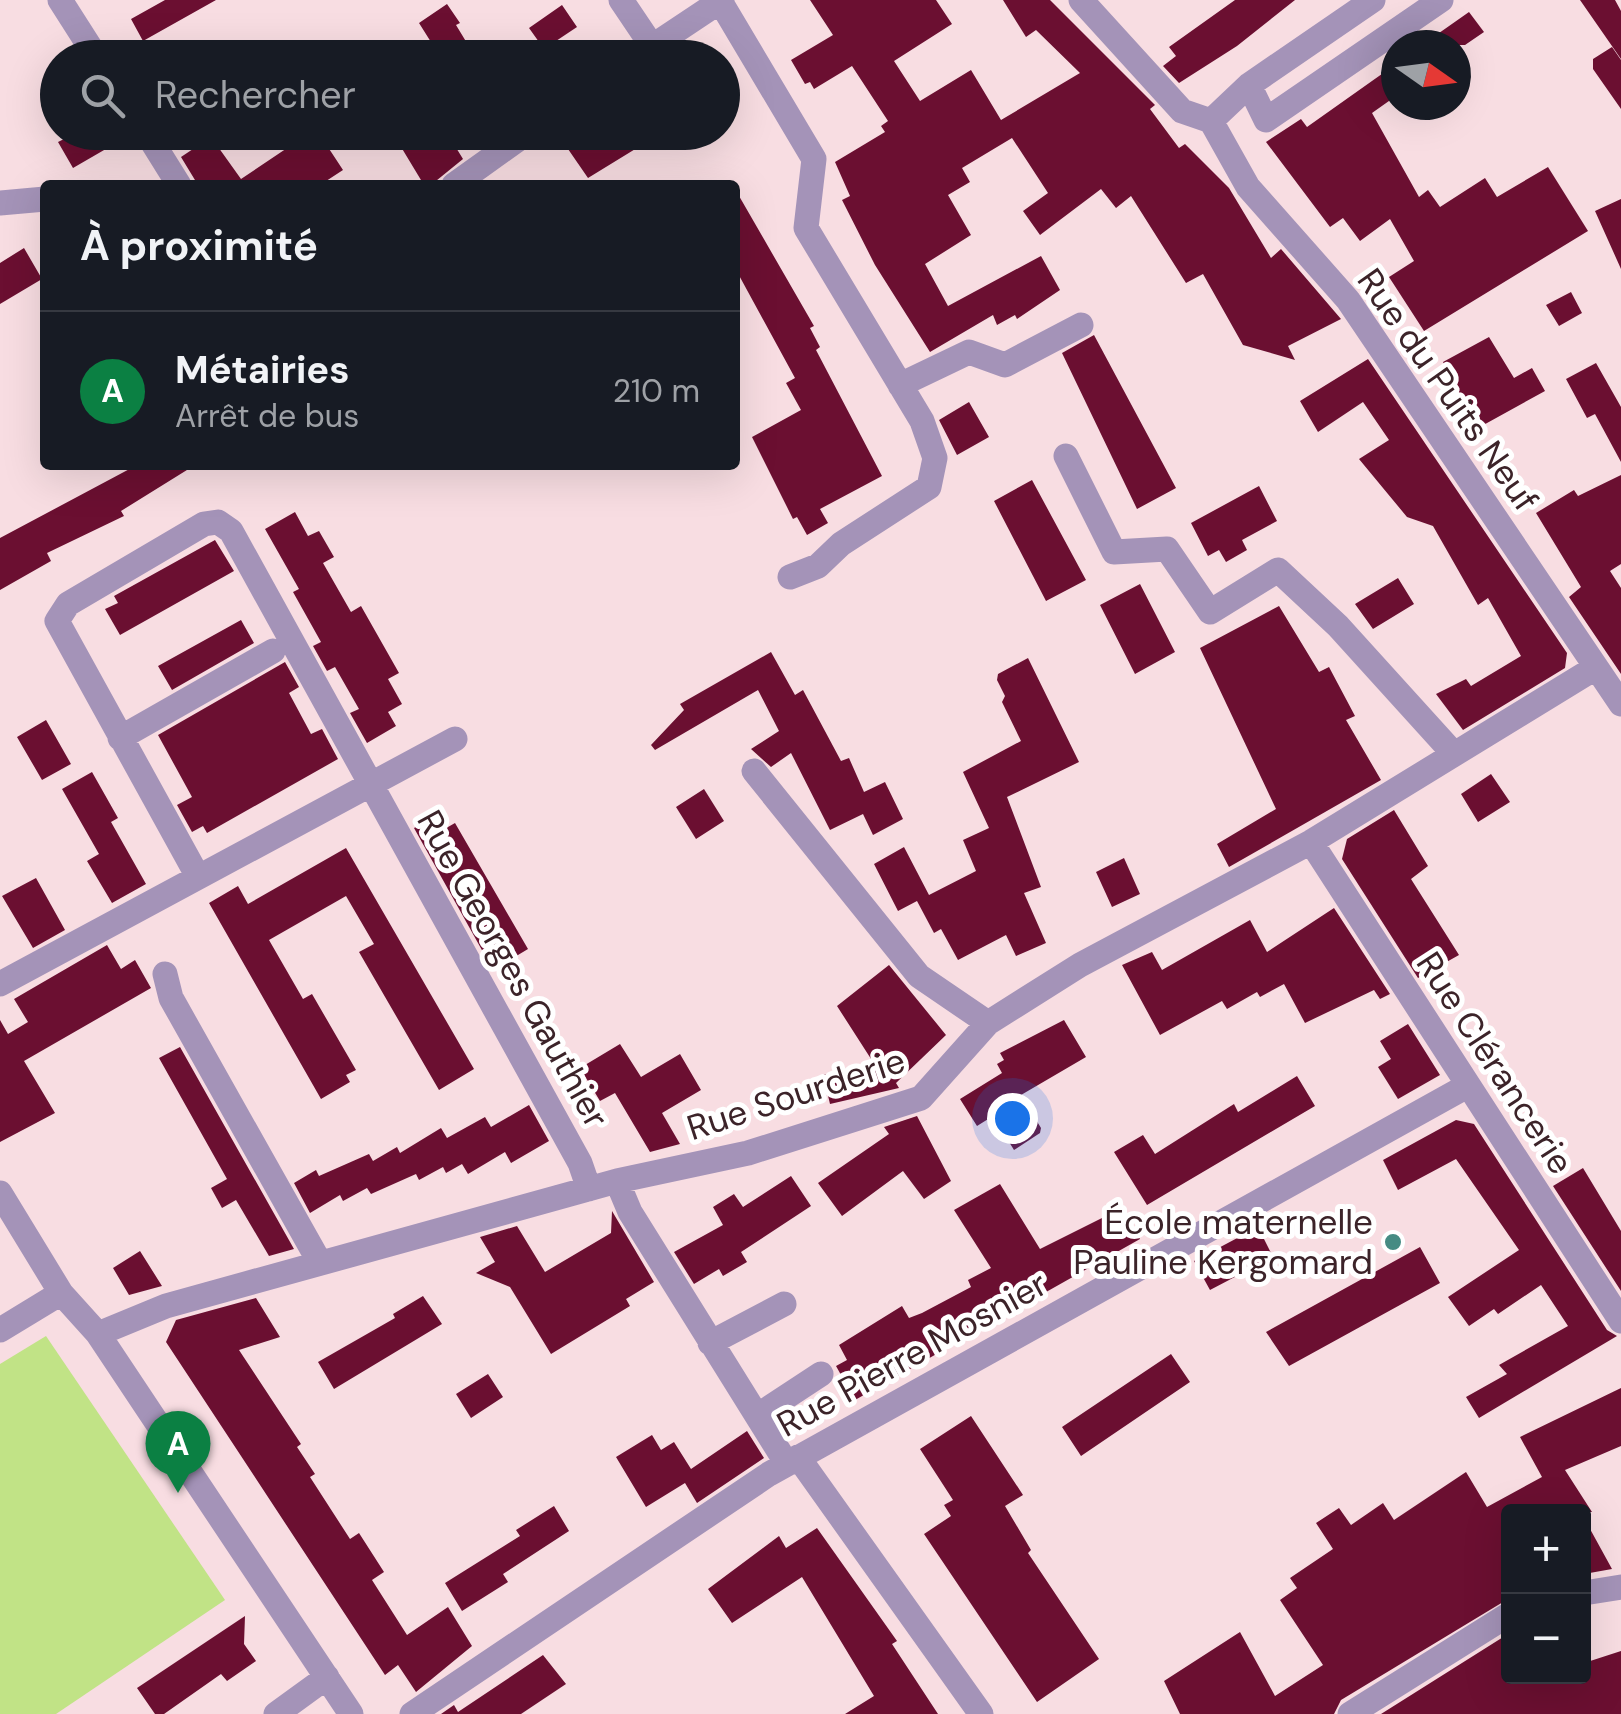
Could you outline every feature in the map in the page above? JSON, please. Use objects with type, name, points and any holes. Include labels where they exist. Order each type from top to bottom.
[{"type":"street","points":[[60,0],[86,40]]},
{"type":"street","points":[[621,0],[638,40]]},
{"type":"street","points":[[661,40],[721,0],[814,159],[806,228],[922,421],[935,458],[929,486],[905,506],[868,525],[818,566],[790,578]]},
{"type":"street","points":[[1081,0],[1182,111],[1210,121],[1249,85],[1373,0]]},
{"type":"street","points":[[1249,85],[1266,120],[1441,0]]},
{"type":"street","name":"Rue du Puits Neuf","points":[[1210,121],[1248,187],[1348,300],[1621,704]]},
{"type":"street","points":[[157,150],[176,180]]},
{"type":"street","points":[[461,180],[503,150]]},
{"type":"street","points":[[0,202],[40,199]]},
{"type":"street","points":[[900,385],[970,352],[1005,365],[1081,324]]},
{"type":"street","points":[[1066,456],[1114,552],[1167,550],[1210,612],[1278,570],[1338,626],[1454,754]]},
{"type":"street","name":"Rue Georges Gauthier","points":[[120,738],[58,627],[59,616],[68,604],[204,524],[218,522],[231,531],[373,784],[579,1163],[589,1189]]},
{"type":"street","points":[[197,874],[120,738],[274,651]]},
{"type":"street","name":"Rue Sourderie","points":[[98,1334],[166,1306],[617,1181],[748,1153],[921,1098],[988,1023],[1080,965],[1311,842],[1595,668]]},
{"type":"street","points":[[0,984],[197,874],[455,739]]},
{"type":"street","points":[[754,771],[919,976],[988,1023]]},
{"type":"street","name":"Rue Clérancerie","points":[[1311,842],[1621,1321]]},
{"type":"street","points":[[165,974],[171,998],[320,1264]]},
{"type":"street","name":"Rue Pierre Mosnier","points":[[412,1714],[792,1460],[1466,1086]]},
{"type":"street","points":[[617,1181],[630,1212],[757,1416],[982,1714]]},
{"type":"street","points":[[0,1193],[61,1293],[98,1334],[352,1714]]},
{"type":"street","points":[[0,1330],[61,1293]]},
{"type":"street","points":[[710,1342],[784,1304]]},
{"type":"street","points":[[757,1416],[821,1374]]},
{"type":"street","points":[[1591,1591],[1621,1587]]},
{"type":"street","points":[[1350,1714],[1501,1619]]},
{"type":"street","points":[[276,1714],[326,1677]]},
{"type":"green space","points":[[46,1336],[225,1600],[56,1714],[0,1714],[0,1364]]},
{"type":"building","points":[[165,0],[216,0],[145,40],[131,19]]},
{"type":"building","points":[[810,0],[936,0],[952,24],[894,61],[920,101],[971,70],[1001,120],[1080,73],[1036,30],[1026,37],[1003,0],[1050,0],[1155,105],[1150,109],[1179,148],[1185,144],[1229,188],[1271,258],[1281,249],[1341,319],[1288,346],[1295,360],[1243,345],[1203,274],[1186,283],[1131,196],[1116,208],[1101,189],[1040,235],[1023,211],[1048,193],[1012,138],[962,168],[970,182],[948,195],[971,235],[925,264],[948,306],[1041,256],[1060,290],[1017,319],[1015,315],[997,325],[993,315],[930,352],[875,265],[842,200],[850,196],[835,162],[885,132],[881,126],[888,121],[852,66],[814,89],[810,82],[805,84],[791,60],[833,35]]},
{"type":"building","points":[[1235,0],[1295,0],[1237,46],[1179,83],[1163,66],[1176,56],[1169,47]]},
{"type":"building","points":[[1580,0],[1615,0],[1621,11],[1621,59]]},
{"type":"building","points":[[447,4],[460,23],[456,25],[465,40],[430,40],[419,23]]},
{"type":"building","points":[[562,5],[577,27],[558,40],[538,40],[529,28]]},
{"type":"building","points":[[1469,12],[1484,32],[1471,41],[1471,30],[1443,30]]},
{"type":"building","points":[[1612,47],[1621,60],[1621,109],[1593,69],[1593,59]]},
{"type":"building","points":[[1381,75],[1381,107],[1372,113],[1419,197],[1428,190],[1440,207],[1485,178],[1497,197],[1548,167],[1588,231],[1424,331],[1389,277],[1414,261],[1390,219],[1360,241],[1343,218],[1330,227],[1266,142],[1301,119],[1307,127]]},
{"type":"building","points":[[63,150],[104,150],[73,168]]},
{"type":"building","points":[[192,150],[220,150],[241,179],[284,150],[330,150],[343,170],[328,180],[195,180],[181,157]]},
{"type":"building","points":[[403,150],[457,150],[463,159],[437,180],[421,180]]},
{"type":"building","points":[[569,150],[634,150],[588,178]]},
{"type":"building","points":[[740,198],[814,326],[810,328],[820,347],[816,350],[882,476],[820,509],[828,523],[807,535],[797,517],[793,519],[752,437],[801,410],[786,383],[795,378],[740,277]]},
{"type":"building","points":[[1621,199],[1621,269],[1595,211]]},
{"type":"building","points":[[24,248],[40,280],[0,304],[0,263]]},
{"type":"building","points":[[1571,292],[1582,313],[1559,326],[1546,305]]},
{"type":"building","points":[[1094,335],[1176,488],[1137,509],[1062,353]]},
{"type":"building","points":[[1489,337],[1514,378],[1532,368],[1545,391],[1478,428],[1443,362]]},
{"type":"building","points":[[1368,359],[1567,653],[1565,668],[1463,730],[1436,694],[1466,679],[1471,686],[1521,656],[1488,598],[1478,605],[1433,526],[1407,517],[1359,459],[1389,440],[1363,402],[1318,432],[1300,401]]},
{"type":"building","points":[[1596,363],[1621,407],[1621,462],[1595,414],[1587,418],[1566,379]]},
{"type":"building","points":[[969,402],[989,437],[957,455],[939,420]]},
{"type":"building","points":[[128,470],[187,470],[121,511],[124,516],[47,553],[51,561],[0,590],[0,538]]},
{"type":"building","points":[[1621,475],[1621,564],[1610,571],[1621,588],[1621,674],[1569,597],[1581,587],[1536,513],[1574,490],[1578,496]]},
{"type":"building","points":[[1032,480],[1086,580],[1046,601],[994,501]]},
{"type":"building","points":[[1259,486],[1277,521],[1242,540],[1247,550],[1226,562],[1219,550],[1208,556],[1191,523]]},
{"type":"building","points":[[295,512],[308,536],[319,531],[334,557],[323,563],[351,612],[361,606],[399,673],[388,679],[402,704],[388,712],[396,726],[367,743],[350,713],[359,709],[335,667],[327,671],[313,646],[321,642],[293,592],[299,589],[265,529]]},
{"type":"building","points":[[215,540],[234,571],[120,635],[105,609],[118,603],[114,596]]},
{"type":"building","points":[[1398,578],[1414,604],[1373,629],[1355,604]]},
{"type":"building","points":[[1140,584],[1175,652],[1135,674],[1100,605]]},
{"type":"building","points":[[1279,606],[1319,672],[1329,667],[1355,716],[1346,720],[1381,780],[1229,867],[1217,844],[1276,809],[1200,648]]},
{"type":"building","points":[[241,620],[254,643],[172,690],[158,666]]},
{"type":"building","points":[[771,652],[795,695],[803,690],[841,761],[849,758],[864,792],[885,782],[903,819],[873,835],[863,814],[830,830],[791,753],[771,767],[751,749],[779,731],[758,690],[655,750],[651,745],[684,710],[680,704]]},
{"type":"building","points":[[1028,658],[1079,762],[1007,797],[1041,887],[1024,893],[1046,943],[1016,956],[1006,935],[958,960],[941,929],[934,933],[917,901],[898,911],[874,864],[904,847],[929,895],[976,871],[963,840],[989,828],[963,772],[1021,741],[1002,702],[1005,696],[997,680],[998,674]]},
{"type":"building","points":[[285,662],[299,687],[289,693],[311,734],[322,729],[338,759],[207,833],[203,826],[192,832],[177,805],[192,797],[158,735]]},
{"type":"building","points":[[46,720],[71,764],[42,780],[17,737]]},
{"type":"building","points":[[92,772],[118,818],[111,822],[146,884],[112,903],[87,861],[99,854],[62,789]]},
{"type":"building","points":[[1491,774],[1510,802],[1478,822],[1461,794]]},
{"type":"building","points":[[704,789],[724,821],[696,839],[676,807]]},
{"type":"building","points":[[1394,810],[1428,866],[1411,879],[1459,955],[1418,978],[1342,859],[1347,839]]},
{"type":"building","points":[[433,817],[441,831],[455,823],[528,949],[493,970],[414,828]]},
{"type":"building","points":[[346,848],[474,1069],[439,1090],[359,952],[374,944],[346,896],[269,940],[303,999],[312,994],[356,1070],[346,1075],[350,1082],[321,1099],[209,903],[238,886],[248,904]]},
{"type":"building","points":[[1124,858],[1140,894],[1112,907],[1096,872]]},
{"type":"building","points":[[36,878],[65,930],[33,948],[2,896]]},
{"type":"building","points":[[1334,908],[1390,994],[1380,999],[1374,990],[1305,1023],[1284,984],[1260,997],[1257,992],[1227,1009],[1222,1001],[1160,1035],[1122,965],[1152,952],[1162,970],[1250,920],[1267,952]]},
{"type":"building","points":[[107,945],[121,969],[135,960],[151,988],[24,1061],[55,1113],[0,1142],[0,1020],[8,1034],[28,1022],[14,999]]},
{"type":"building","points":[[889,965],[946,1035],[896,1083],[899,1088],[830,1104],[823,1075],[873,1062],[837,1006]]},
{"type":"building","points":[[1064,1020],[1086,1057],[1021,1095],[1041,1128],[1040,1133],[1014,1150],[993,1116],[977,1126],[960,1099],[1002,1073],[997,1064],[1004,1060],[1000,1053]]},
{"type":"building","points":[[1408,1024],[1440,1075],[1398,1099],[1378,1067],[1391,1059],[1380,1041]]},
{"type":"building","points":[[620,1044],[641,1077],[680,1054],[701,1090],[662,1113],[680,1144],[650,1152],[615,1093],[600,1101],[580,1068]]},
{"type":"building","points":[[180,1047],[294,1249],[269,1256],[236,1200],[222,1208],[211,1188],[227,1179],[159,1058]]},
{"type":"building","points":[[1297,1076],[1315,1106],[1147,1205],[1114,1152],[1143,1135],[1155,1154],[1234,1104],[1238,1112]]},
{"type":"building","points":[[529,1105],[549,1141],[511,1163],[505,1152],[468,1174],[462,1164],[446,1173],[443,1167],[419,1180],[416,1174],[371,1194],[367,1188],[343,1201],[340,1195],[310,1213],[294,1183],[316,1170],[319,1176],[369,1154],[373,1161],[397,1147],[400,1153],[441,1128],[447,1138],[485,1117],[491,1127]]},
{"type":"building","points":[[917,1116],[951,1181],[924,1199],[903,1171],[842,1216],[818,1183],[889,1134],[884,1127]]},
{"type":"building","points":[[1456,1120],[1474,1124],[1607,1330],[1617,1336],[1479,1418],[1466,1397],[1507,1374],[1499,1365],[1568,1326],[1541,1285],[1498,1314],[1494,1309],[1469,1326],[1448,1297],[1519,1250],[1456,1159],[1398,1190],[1383,1160]]},
{"type":"building","points":[[1583,1168],[1621,1231],[1621,1291],[1553,1186]]},
{"type":"building","points":[[791,1176],[811,1206],[741,1252],[747,1262],[723,1276],[719,1269],[694,1284],[674,1252],[723,1225],[713,1207],[734,1194],[743,1207]]},
{"type":"building","points":[[1000,1184],[1040,1249],[1122,1208],[1140,1239],[855,1400],[836,1366],[847,1360],[839,1345],[902,1306],[909,1318],[922,1313],[971,1287],[968,1280],[991,1268],[954,1210]]},
{"type":"building","points":[[612,1211],[654,1282],[626,1299],[630,1306],[551,1354],[510,1287],[476,1273],[495,1262],[480,1237],[517,1226],[545,1272],[611,1233]]},
{"type":"building","points":[[1258,1227],[1273,1257],[1210,1290],[1194,1261]]},
{"type":"building","points":[[1420,1247],[1440,1283],[1289,1366],[1266,1332]]},
{"type":"building","points":[[140,1251],[162,1286],[129,1295],[113,1268]]},
{"type":"building","points":[[423,1296],[442,1324],[334,1389],[318,1362],[395,1318],[393,1314]]},
{"type":"building","points":[[256,1298],[280,1337],[239,1350],[301,1444],[297,1447],[315,1474],[310,1477],[350,1539],[359,1533],[384,1572],[372,1580],[407,1635],[448,1607],[472,1646],[416,1692],[398,1665],[385,1675],[166,1342],[176,1320]]},
{"type":"building","points":[[1171,1354],[1190,1382],[1081,1456],[1062,1427]]},
{"type":"building","points":[[488,1374],[503,1397],[471,1418],[456,1394]]},
{"type":"building","points":[[1621,1388],[1621,1446],[1565,1470],[1587,1504],[1501,1504],[1501,1603],[1341,1700],[1334,1714],[1180,1714],[1164,1681],[1240,1632],[1275,1696],[1323,1665],[1280,1600],[1297,1588],[1290,1578],[1333,1549],[1316,1523],[1339,1508],[1351,1525],[1383,1503],[1394,1520],[1466,1472],[1487,1507],[1542,1477],[1520,1437]]},
{"type":"building","points":[[971,1416],[1023,1495],[1005,1506],[1031,1550],[1028,1553],[1099,1659],[1037,1702],[924,1534],[951,1516],[944,1505],[953,1500],[920,1449]]},
{"type":"building","points":[[747,1431],[764,1458],[697,1503],[685,1483],[646,1507],[616,1457],[652,1435],[661,1450],[674,1442],[691,1469]]},
{"type":"building","points":[[554,1506],[569,1531],[503,1574],[508,1582],[462,1611],[445,1583],[520,1536],[516,1530]]},
{"type":"building","points":[[817,1528],[897,1641],[892,1644],[938,1714],[845,1714],[874,1696],[802,1577],[732,1623],[708,1589],[779,1536],[786,1548]]},
{"type":"building","points":[[1591,1531],[1612,1569],[1591,1573]]},
{"type":"building","points":[[245,1616],[244,1644],[256,1661],[227,1681],[221,1674],[164,1714],[155,1714],[137,1688]]},
{"type":"building","points":[[1501,1638],[1501,1684],[1591,1684],[1591,1661],[1621,1651],[1621,1714],[1381,1714]]},
{"type":"building","points":[[543,1655],[566,1684],[521,1714],[441,1714],[454,1705],[458,1712]]},
{"type":"place","name":"École maternelle Pauline Kergomard","points":[[1393,1242]]},
{"type":"place","name":"Métairies","points":[[178,1493]]}]
